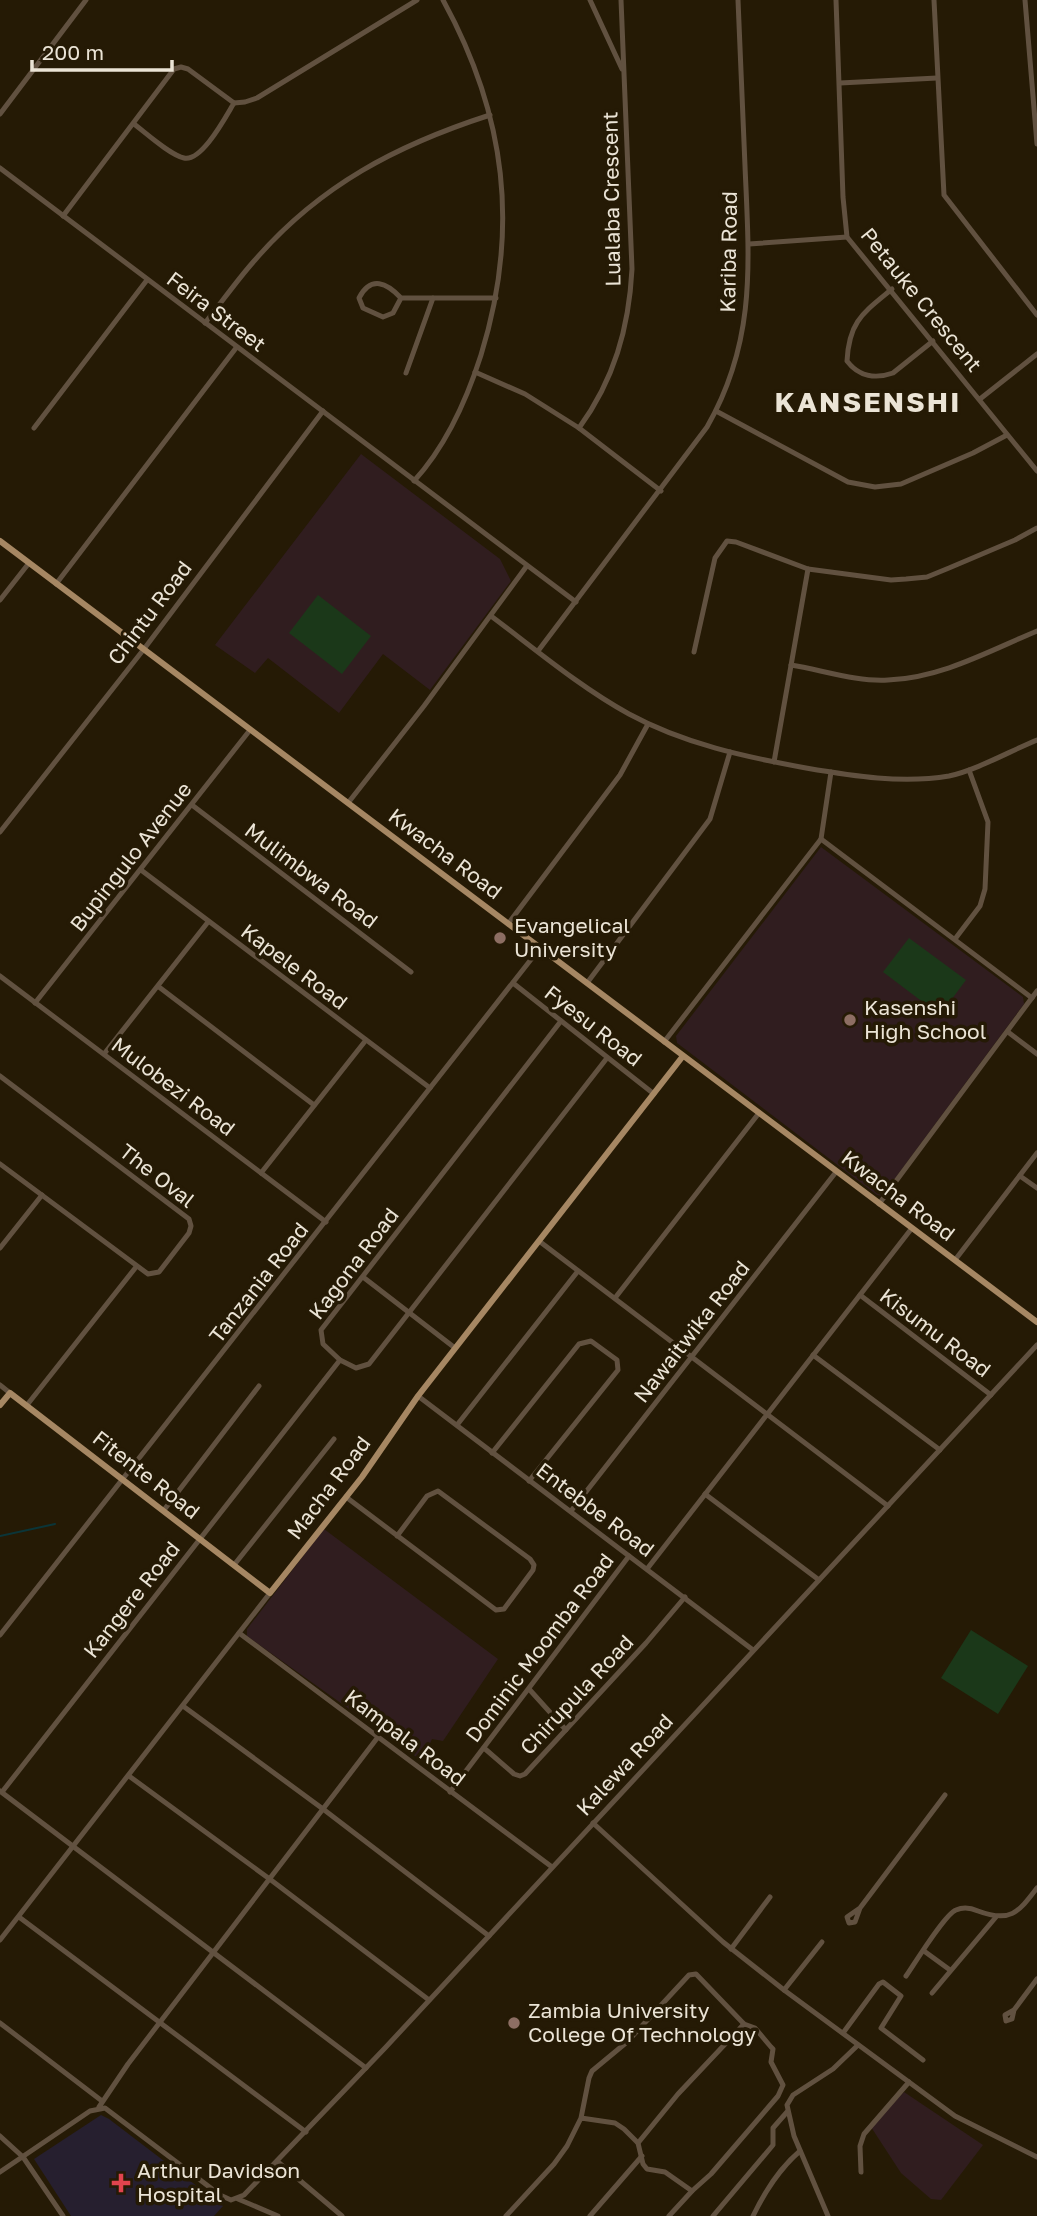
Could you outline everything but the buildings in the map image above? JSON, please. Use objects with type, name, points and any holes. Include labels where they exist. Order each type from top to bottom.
[{"type":"main road","name":"Kwacha Road","points":[[0,541],[1037,1322]]},
{"type":"main road","name":"Macha Road","points":[[270,1593],[346,1497],[418,1396],[683,1056]]},
{"type":"main road","name":"Fitente Road","points":[[10,1393],[270,1593]]},
{"type":"main road","points":[[0,1405],[10,1393]]},
{"type":"street","points":[[0,114],[86,0]]},
{"type":"street","points":[[63,216],[174,69],[181,67],[201,76],[234,103],[245,102],[257,98],[417,0]]},
{"type":"street","points":[[414,481],[427,467],[445,437],[475,372],[496,298],[502,250],[503,212],[497,146],[490,116],[472,58],[443,0]]},
{"type":"street","points":[[590,0],[624,75]]},
{"type":"street","name":"Lualaba Crescent","points":[[579,428],[591,412],[611,373],[629,310],[632,269],[621,0]]},
{"type":"street","name":"Kariba Road","points":[[538,651],[661,491],[716,411],[735,361],[744,325],[749,244],[738,0]]},
{"type":"street","name":"Petauke Crescent","points":[[836,0],[843,197],[847,237],[892,289],[1037,471]]},
{"type":"street","points":[[934,0],[944,195],[1037,315]]},
{"type":"street","points":[[1025,0],[1037,144]]},
{"type":"street","points":[[612,45],[623,43]]},
{"type":"street","points":[[839,83],[937,78]]},
{"type":"street","points":[[134,124],[174,153],[191,158],[198,154],[212,137],[234,103]]},
{"type":"street","points":[[205,323],[255,260],[319,198],[362,169],[402,148],[443,130],[490,116]]},
{"type":"street","name":"Feira Street","points":[[0,168],[526,567],[576,602]]},
{"type":"street","points":[[749,244],[847,237]]},
{"type":"street","points":[[34,429],[147,281]]},
{"type":"street","points":[[401,298],[393,313],[383,317],[363,308],[359,298],[367,288],[382,283],[401,298],[496,298]]},
{"type":"street","points":[[892,289],[857,320],[853,327],[847,361],[853,369],[870,375],[886,376],[894,373],[933,341]]},
{"type":"street","points":[[406,373],[433,298]]},
{"type":"street","points":[[56,584],[236,348]]},
{"type":"street","points":[[980,400],[1037,354]]},
{"type":"street","points":[[475,372],[525,394],[579,428],[661,491]]},
{"type":"street","name":"Chintu Road","points":[[0,832],[144,649],[323,411]]},
{"type":"street","points":[[716,411],[848,482],[876,487],[901,484],[1007,435]]},
{"type":"street","points":[[694,652],[715,558],[727,541],[808,569],[891,580],[927,576],[1015,540],[1037,528]]},
{"type":"street","points":[[0,600],[29,563]]},
{"type":"street","points":[[348,803],[424,706],[526,567]]},
{"type":"street","points":[[774,762],[808,569]]},
{"type":"street","points":[[491,616],[614,705],[649,724],[730,752],[774,762],[831,772],[914,780],[969,770],[1037,740]]},
{"type":"street","points":[[792,665],[878,680],[901,679],[959,665],[1037,631]]},
{"type":"street","points":[[508,924],[620,775],[649,724]]},
{"type":"street","name":"Bupingulo Avenue","points":[[36,1003],[250,730]]},
{"type":"street","points":[[587,983],[710,818],[730,752]]},
{"type":"street","points":[[955,939],[980,906],[985,889],[988,822],[969,770]]},
{"type":"street","points":[[664,1042],[821,839],[831,772]]},
{"type":"street","name":"Mulimbwa Road","points":[[192,805],[411,972]]},
{"type":"street","points":[[821,839],[1032,998]]},
{"type":"street","name":"Kapele Road","points":[[141,870],[430,1088]]},
{"type":"street","points":[[104,1054],[208,922]]},
{"type":"street","name":"Tanzania Road","points":[[0,1635],[540,948]]},
{"type":"street","name":"Mulobezi Road","points":[[0,976],[326,1222]]},
{"type":"street","name":"Fyesu Road","points":[[513,983],[654,1094]]},
{"type":"street","points":[[159,986],[314,1105]]},
{"type":"street","points":[[879,1204],[1037,991]]},
{"type":"street","name":"Kagona Road","points":[[340,1360],[323,1344],[321,1330],[561,1021]]},
{"type":"street","points":[[1008,1032],[1037,1054]]},
{"type":"street","points":[[261,1173],[366,1040]]},
{"type":"street","points":[[340,1360],[356,1368],[369,1364],[607,1058]]},
{"type":"street","name":"The Oval","points":[[0,1076],[189,1219],[189,1233],[159,1272],[148,1274],[136,1267]]},
{"type":"street","points":[[615,1298],[759,1114]]},
{"type":"street","points":[[955,1260],[1037,1153]]},
{"type":"street","points":[[0,1164],[136,1267],[27,1405]]},
{"type":"street","name":"Nawaitwika Road","points":[[571,1511],[836,1172]]},
{"type":"street","points":[[1020,1176],[1037,1188]]},
{"type":"street","points":[[0,1248],[41,1195]]},
{"type":"street","points":[[647,1569],[912,1228]]},
{"type":"street","points":[[539,1241],[888,1506]]},
{"type":"street","points":[[457,1425],[578,1271]]},
{"type":"street","points":[[363,1277],[455,1348]]},
{"type":"street","name":"Kisumu Road","points":[[860,1295],[991,1395]]},
{"type":"street","points":[[492,1453],[579,1344],[591,1341],[596,1343],[617,1360],[618,1370],[529,1481]]},
{"type":"street","name":"Kalewa Road","points":[[234,2199],[252,2189],[278,2162],[1037,1345]]},
{"type":"street","points":[[813,1355],[940,1450]]},
{"type":"street","name":"Kangere Road","points":[[1,1792],[340,1360]]},
{"type":"street","name":"Fitente Road","points":[[0,1385],[10,1393]]},
{"type":"street","points":[[164,1510],[259,1386]]},
{"type":"street","name":"Entebbe Road","points":[[418,1396],[753,1650]]},
{"type":"street","points":[[234,1565],[334,1439]]},
{"type":"street","points":[[346,1497],[397,1536],[496,1610],[503,1609],[531,1574],[534,1565],[530,1559],[438,1491],[427,1496],[397,1536]]},
{"type":"street","points":[[705,1494],[820,1580]]},
{"type":"street","name":"Dominic Moomba Road","points":[[450,1793],[629,1556]]},
{"type":"street","name":"Macha Road","points":[[0,1940],[270,1593]]},
{"type":"street","name":"Chirupula Road","points":[[484,1748],[514,1774],[525,1774],[685,1597]]},
{"type":"street","name":"Kampala Road","points":[[239,1633],[552,1867]]},
{"type":"street","points":[[529,1689],[566,1730]]},
{"type":"street","points":[[183,1706],[489,1936]]},
{"type":"street","points":[[0,2172],[101,2104],[378,1737]]},
{"type":"street","points":[[129,1776],[429,2000]]},
{"type":"street","points":[[1,1792],[366,2068]]},
{"type":"street","points":[[860,1908],[945,1795]]},
{"type":"street","points":[[593,1823],[731,1949],[858,2045],[965,2122],[1037,2157]]},
{"type":"street","points":[[906,1976],[947,1917],[956,1910],[973,1909],[1004,1917],[1017,1911],[1037,1888]]},
{"type":"street","points":[[731,1949],[770,1897]]},
{"type":"street","points":[[19,1917],[306,2132]]},
{"type":"street","points":[[932,1993],[996,1917]]},
{"type":"street","points":[[785,1990],[822,1942]]},
{"type":"street","points":[[924,1951],[950,1970]]},
{"type":"street","points":[[506,2216],[555,2164],[581,2118],[592,2071],[627,2042],[690,1975],[696,1974],[744,2024],[755,2028],[773,2049],[771,2062],[783,2088],[710,2174],[669,2216]]},
{"type":"street","points":[[1014,2010],[1037,1979]]},
{"type":"street","points":[[843,2033],[883,1982],[901,1996],[881,2028],[923,2060]]},
{"type":"street","points":[[0,2024],[206,2185],[278,2216]]},
{"type":"street","points":[[638,2143],[678,2094],[744,2024]]},
{"type":"street","points":[[828,2216],[800,2151],[787,2105],[793,2095],[833,2070],[858,2045]]},
{"type":"street","points":[[861,2172],[860,2146],[864,2134],[909,2082]]},
{"type":"street","points":[[713,2216],[773,2145],[773,2128],[787,2112]]},
{"type":"street","points":[[581,2118],[615,2123],[638,2143],[643,2164],[647,2169],[666,2172],[692,2191]]},
{"type":"street","points":[[0,2136],[23,2157],[63,2216]]},
{"type":"street","points":[[753,2216],[768,2190],[800,2151]]},
{"type":"street","points":[[590,2216],[642,2157]]},
{"type":"street","points":[[278,2162],[342,2216]]},
{"type":"shaded area","points":[[361,454],[500,559],[511,581],[430,690],[383,654],[339,713],[268,658],[255,673],[215,645]]},
{"type":"shaded area","name":"Kasenshi High School","points":[[821,847],[1023,997],[1024,1004],[882,1196],[877,1195],[677,1043],[676,1036]]},
{"type":"shaded area","points":[[324,1529],[498,1659],[443,1741],[432,1739],[422,1761],[247,1636],[247,1629]]},
{"type":"shaded area","points":[[904,2092],[983,2145],[941,2200],[931,2199],[901,2173],[871,2127]]},
{"type":"shaded area","name":"Arthur Davidson Hospital","points":[[101,2115],[223,2206],[214,2216],[71,2216],[34,2159]]},
{"type":"green space","points":[[318,595],[371,636],[342,674],[289,633]]},
{"type":"green space","points":[[909,938],[966,980],[940,1015],[883,972]]},
{"type":"green space","points":[[971,1630],[1028,1666],[998,1714],[941,1678]]},
{"type":"waterway","points":[[0,1536],[55,1524]]},
{"type":"place","name":"Evangelical University","points":[[500,938]]},
{"type":"place","name":"Kasenshi High School","points":[[850,1020]]},
{"type":"place","name":"Zambia University College Of Technology","points":[[514,2023]]},
{"type":"place","name":"Arthur Davidson Hospital","points":[[121,2183]]},
{"type":"district","name":"KANSENSHI","points":[[868,402]]}]
